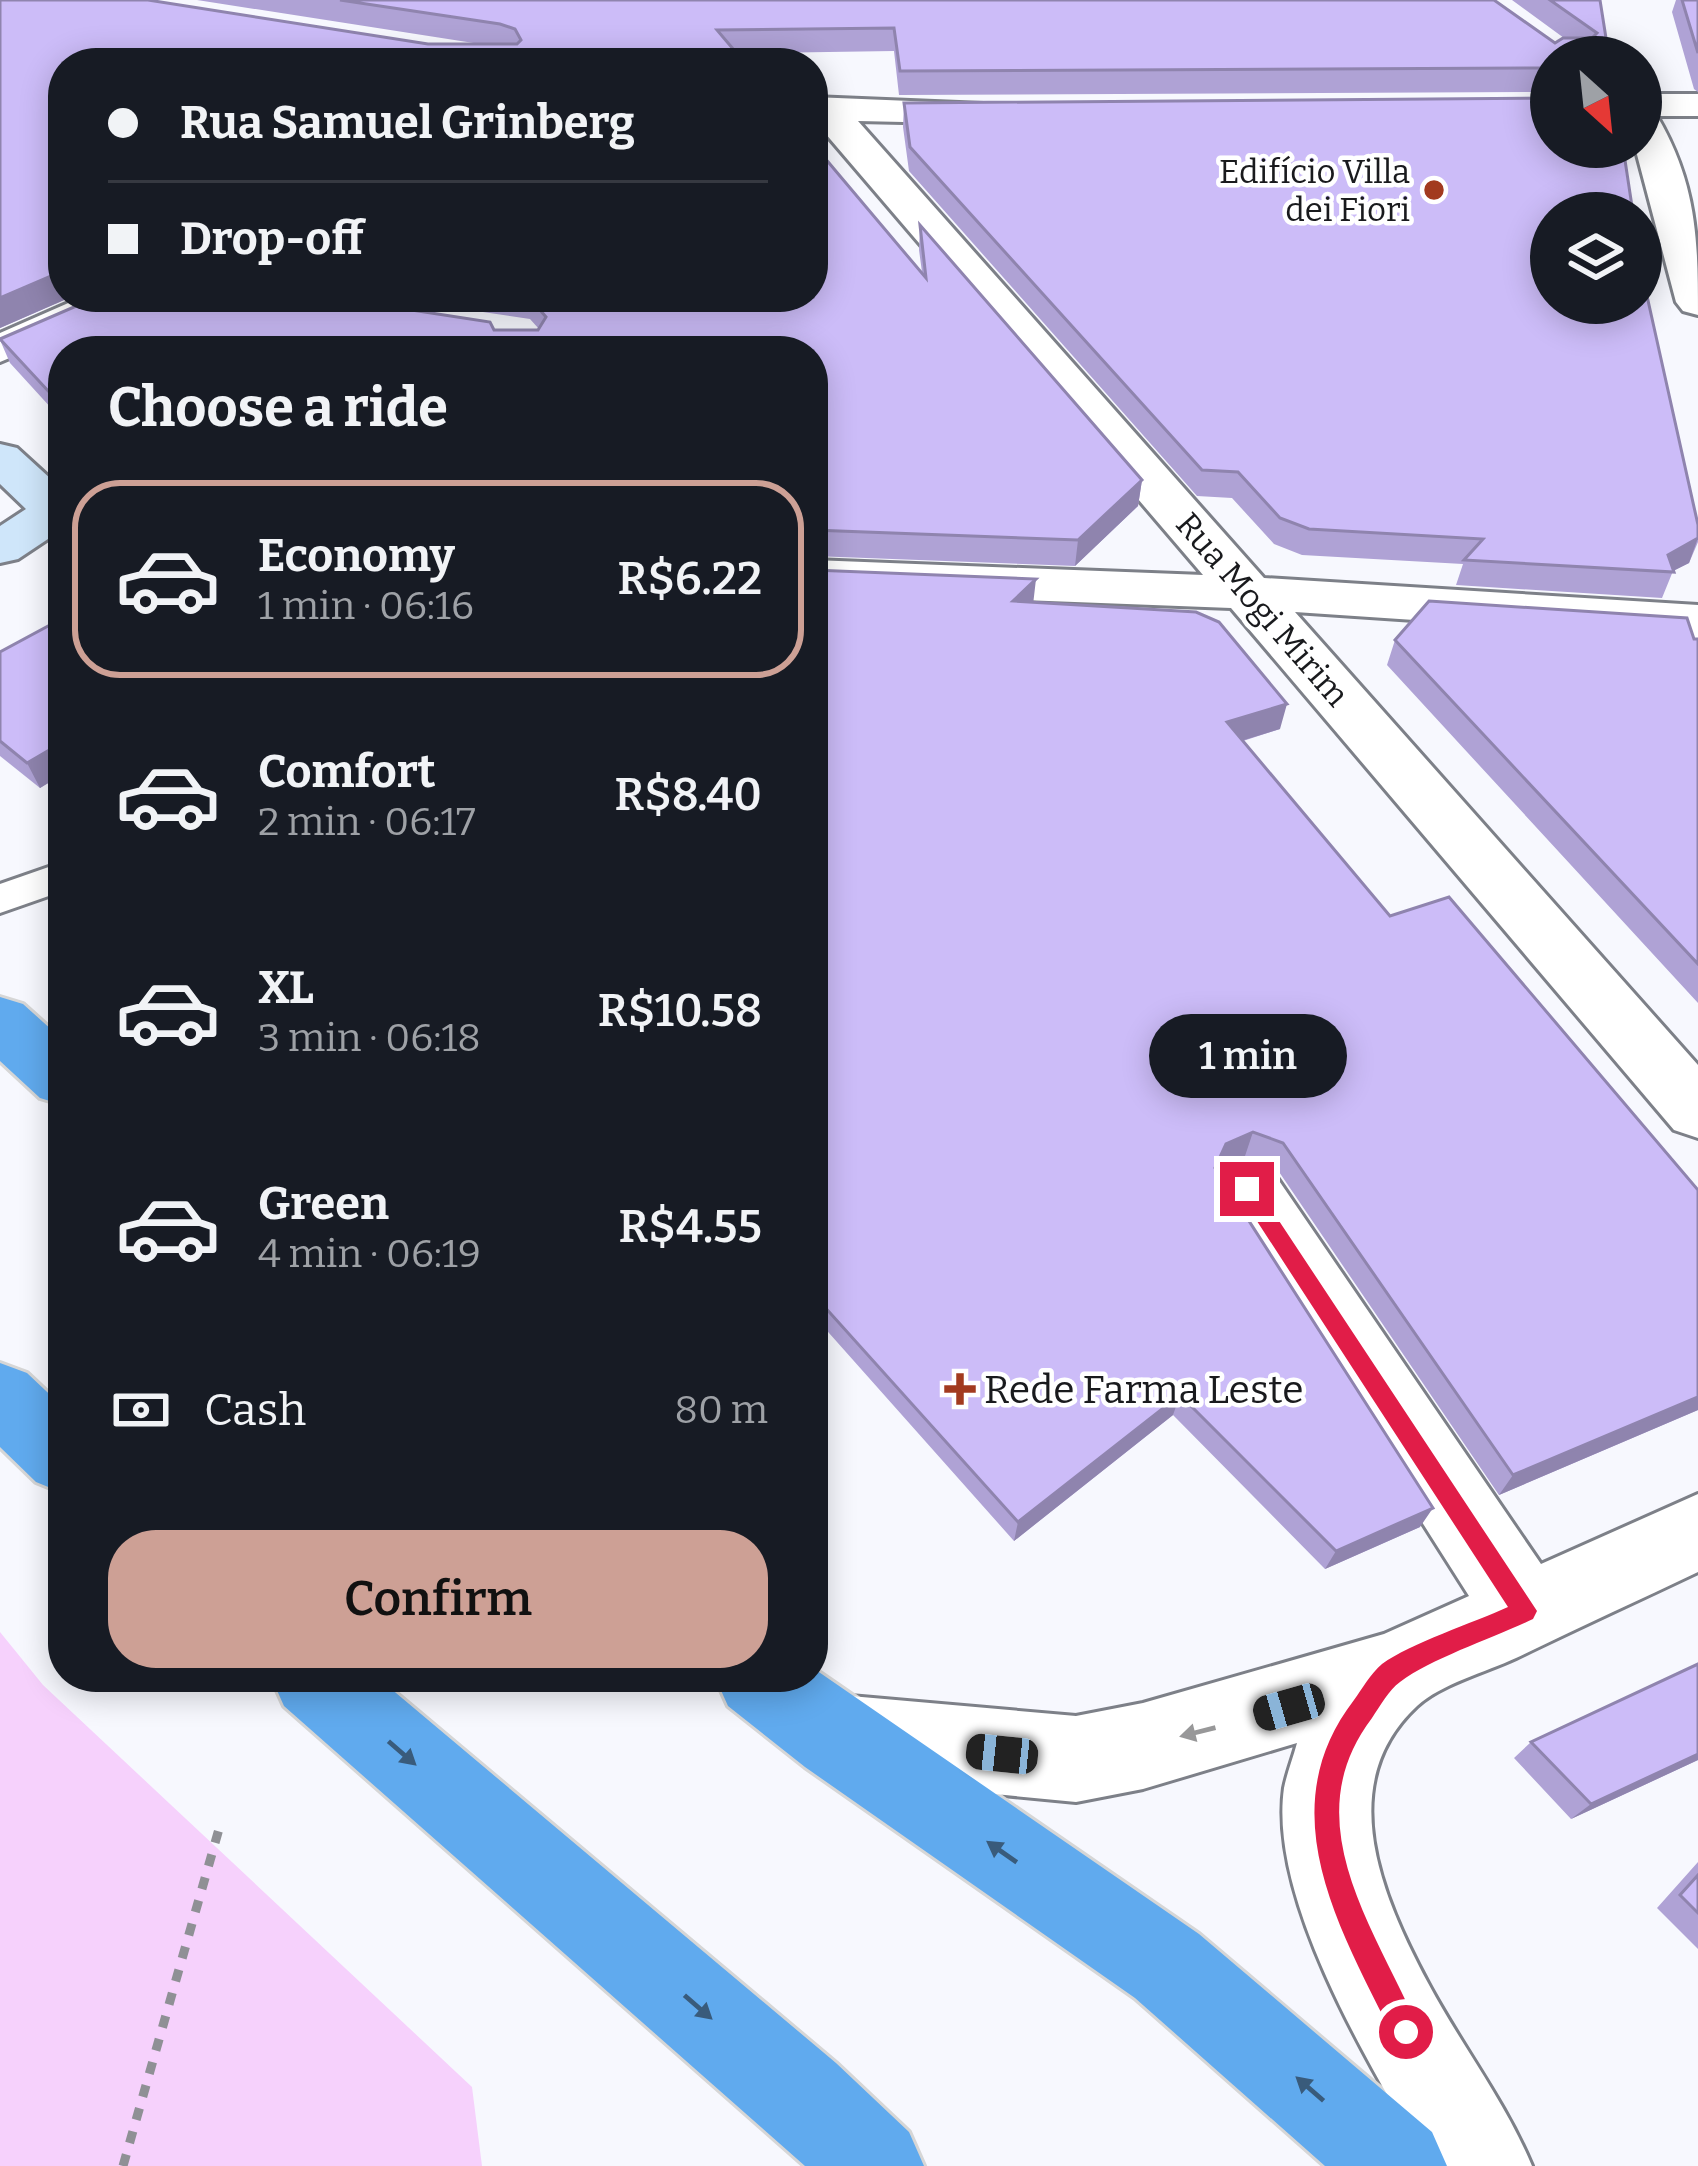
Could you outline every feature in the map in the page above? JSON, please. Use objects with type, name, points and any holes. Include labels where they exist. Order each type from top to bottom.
[{"type":"highway","points":[[0,1022],[48,1065]]},
{"type":"highway","points":[[0,1397],[48,1443]]},
{"type":"highway","points":[[331,1692],[802,2097],[875,2166]]},
{"type":"highway","points":[[776,1692],[1167,1966],[1398,2166]]},
{"type":"main road","points":[[0,458],[48,501]]},
{"type":"main road","points":[[0,548],[48,519]]},
{"type":"street","points":[[1662,105],[1698,105]]},
{"type":"street","points":[[828,109],[1032,112]]},
{"type":"street","name":"Rua Mogi Mirim","points":[[828,118],[1250,593],[1698,1111]]},
{"type":"street","points":[[1661,168],[1698,302]]},
{"type":"street","points":[[0,349],[84,312]]},
{"type":"street","points":[[828,576],[1250,593],[1698,622]]},
{"type":"street","points":[[1247,1189],[1525,1611]]},
{"type":"street","points":[[835,1737],[1076,1759],[1215,1728],[1390,1674],[1698,1532]]},
{"type":"street","points":[[1390,1674],[1340,1739],[1329,1781],[1326,1824],[1343,1906],[1387,1999],[1484,2166]]},
{"type":"lane","points":[[0,899],[48,881]]},
{"type":"path","points":[[123,2166],[219,1829]]},
{"type":"shaded area","points":[[0,1632],[48,1692],[472,2087],[482,2166],[0,2166]]},
{"type":"building","points":[[0,0],[148,0],[428,44],[517,44],[521,40],[515,29],[500,24],[340,0],[1494,0],[1545,36],[1530,36],[1530,68],[900,71],[894,28],[717,30],[732,48],[48,48],[48,277],[0,298]]},
{"type":"building","points":[[1550,0],[1600,0],[1606,36],[1594,36],[1597,33]]},
{"type":"building","points":[[1682,0],[1698,0],[1698,53]]},
{"type":"building","points":[[1530,98],[1530,168],[1626,168],[1630,192],[1530,192],[1530,324],[1653,324],[1698,538],[1668,555],[1674,572],[1464,560],[1483,539],[1309,529],[1280,518],[1238,472],[1202,470],[910,147],[904,103]]},
{"type":"building","points":[[828,162],[926,278],[920,225],[1142,480],[1078,540],[828,531],[828,336],[48,336],[48,391],[0,339],[62,312],[425,312],[490,322],[494,330],[538,330],[546,317],[542,312],[828,312]]},
{"type":"building","points":[[828,571],[1036,579],[1013,601],[1196,612],[1219,622],[1287,704],[1227,722],[1390,916],[1449,897],[1698,1190],[1698,1397],[1513,1475],[1283,1143],[1253,1132],[1226,1144],[1215,1168],[1433,1508],[1336,1551],[1180,1395],[1018,1522],[828,1311]]},
{"type":"building","points":[[1429,601],[1687,618],[1698,639],[1698,964],[1395,640]]},
{"type":"building","points":[[48,626],[48,751],[27,763],[0,741],[0,652]]},
{"type":"building","points":[[1698,1664],[1698,1754],[1591,1804],[1531,1742]]},
{"type":"building","points":[[1698,1875],[1698,1913],[1680,1895]]},
{"type":"place","name":"Edifício Villa dei Fiori","points":[[1434,190]]},
{"type":"place","name":"Rede Farma Leste","points":[[960,1389]]},
{"type":"route","points":[[1247,1189],[1525,1611],[1390,1674],[1340,1739],[1329,1781],[1326,1824],[1343,1906],[1406,2032]]}]
